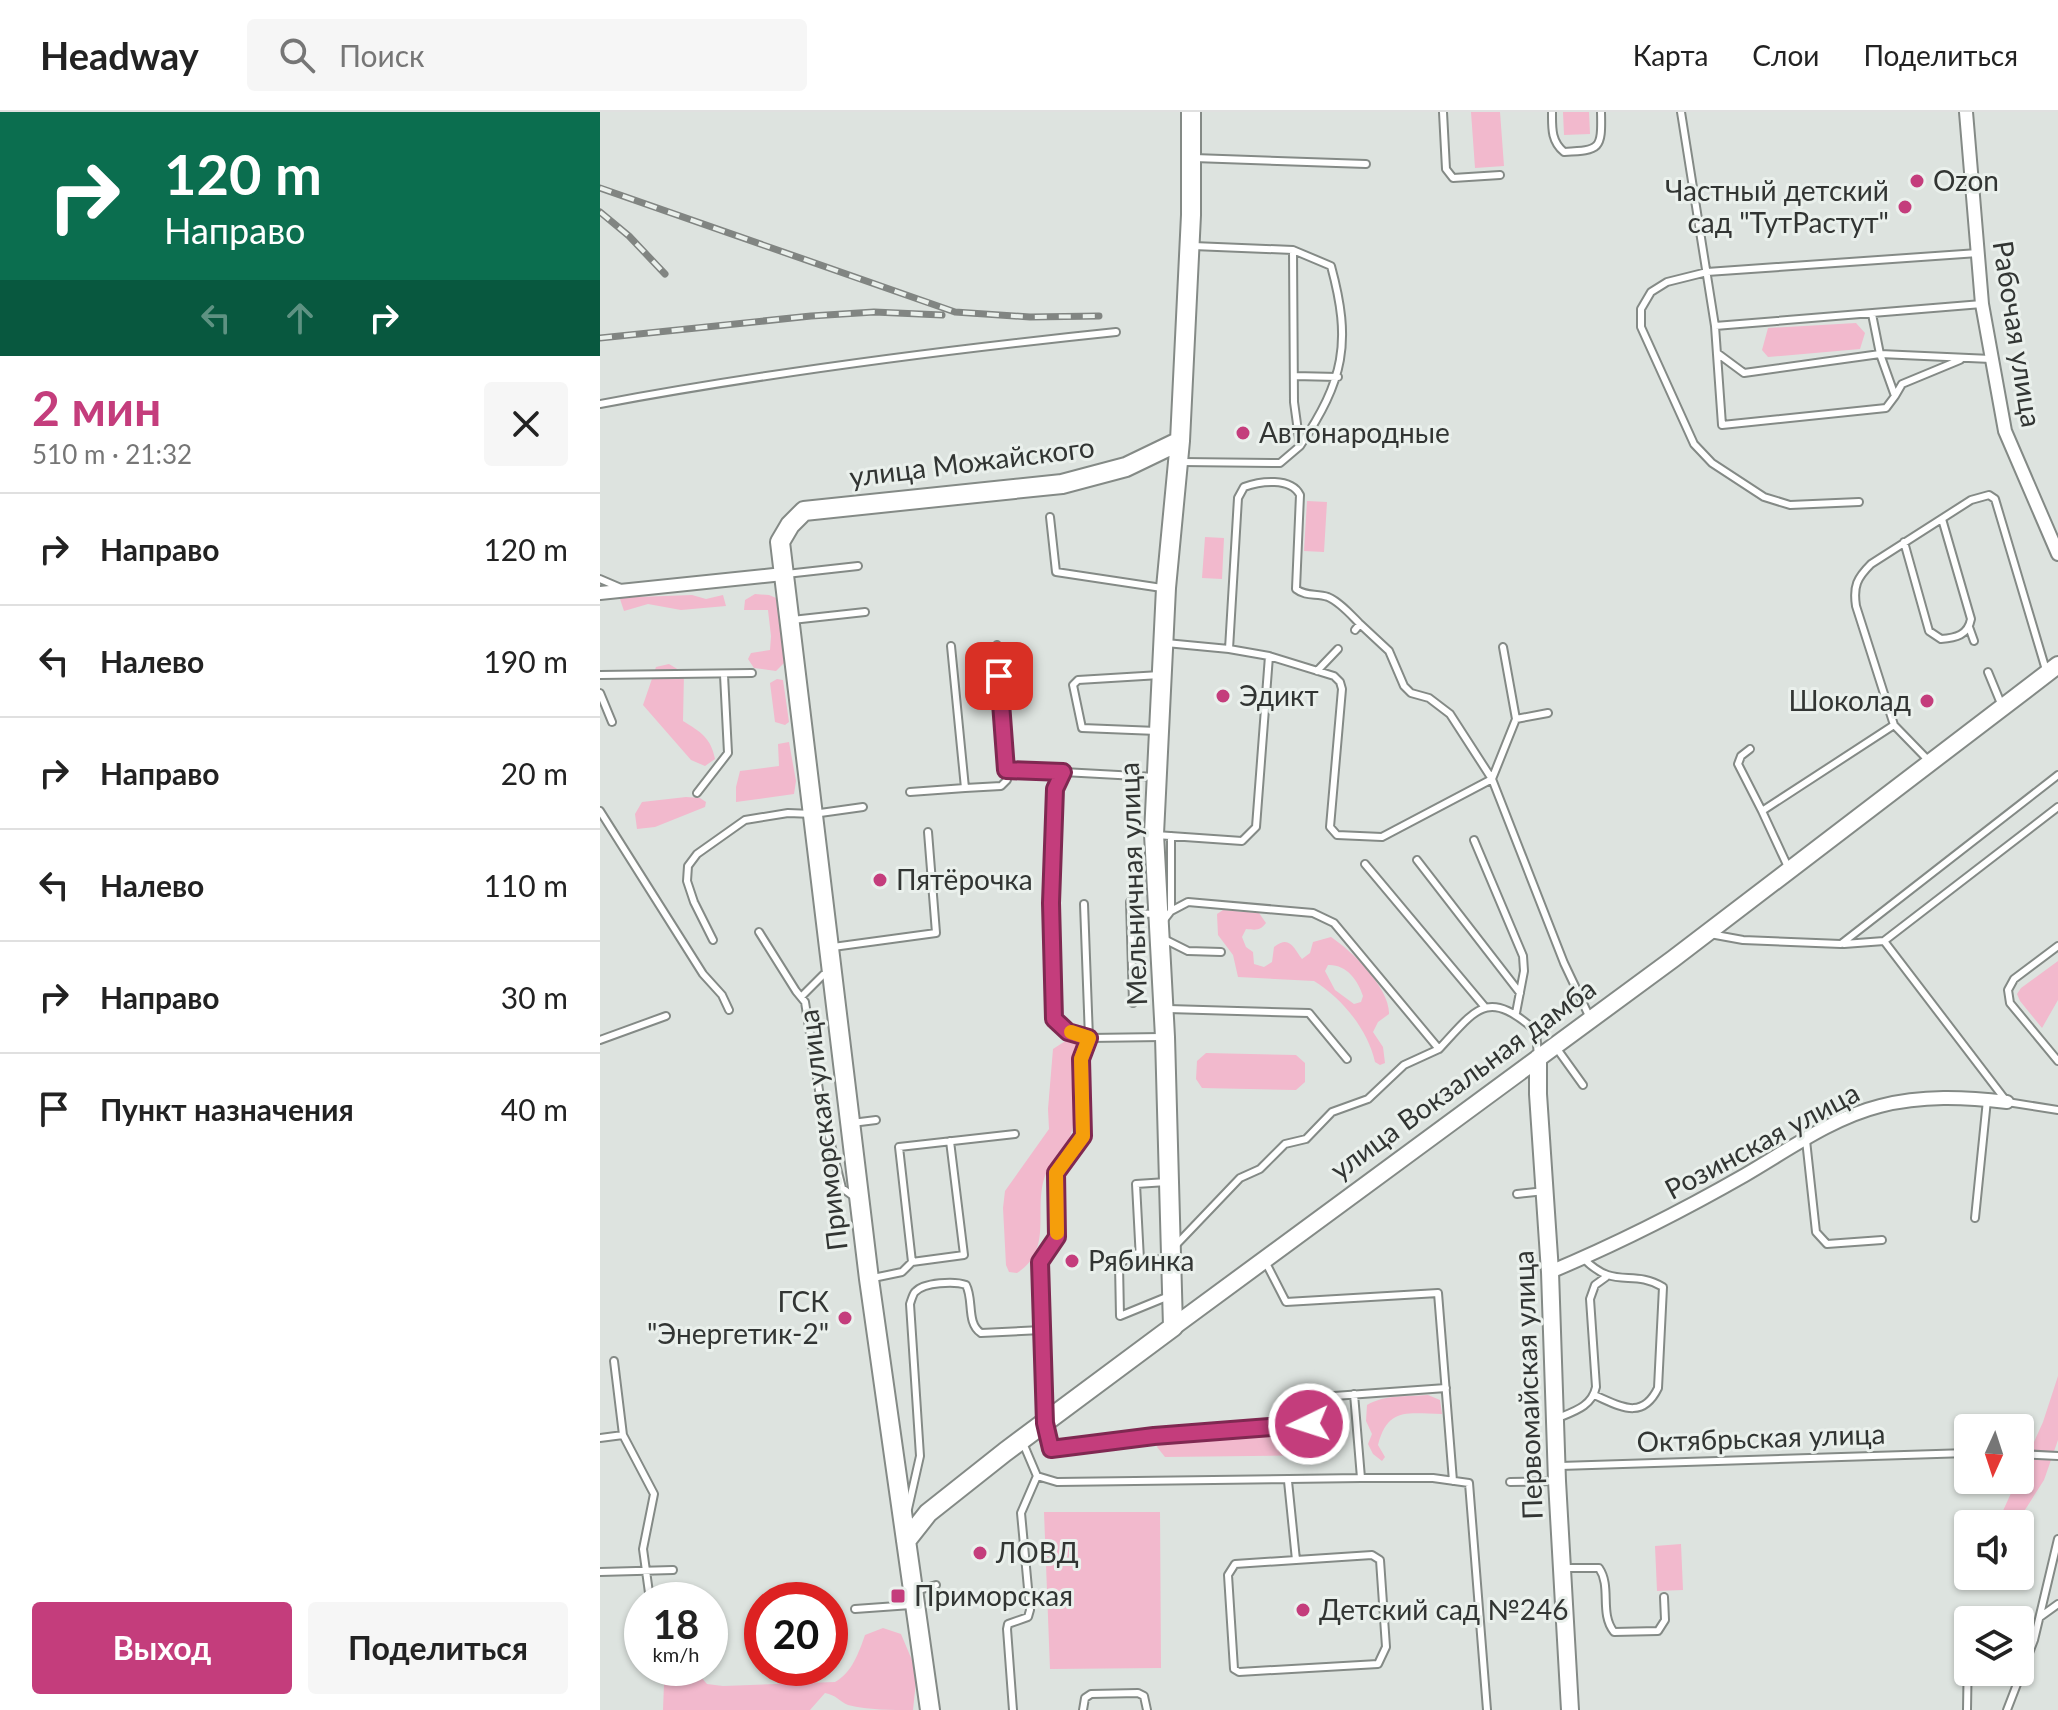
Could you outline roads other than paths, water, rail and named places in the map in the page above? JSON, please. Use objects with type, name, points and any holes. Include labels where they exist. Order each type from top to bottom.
[{"type":"main road","name":"Мельничная улица","points":[[1173,1327],[1162,835],[1155,777],[1166,588],[1179,462],[1190,246],[1191,112]]},
{"type":"main road","name":"улица Можайского","points":[[780,542],[790,525],[804,511],[1062,484],[1126,467],[1180,441]]},
{"type":"main road","name":"Приморская улица","points":[[780,542],[869,1279],[930,1710]]},
{"type":"main road","name":"улица Вокзальная дамба","points":[[905,1532],[1022,1439],[1173,1327]]},
{"type":"street","name":"Рабочая улица","points":[[1966,112],[1982,304],[2005,431],[2058,554]]},
{"type":"street","points":[[600,593],[783,574]]},
{"type":"street","name":"улица Вокзальная дамба","points":[[1173,1327],[1591,1020],[2053,669]]},
{"type":"street","name":"Первомайская улица","points":[[1538,1058],[1550,1272],[1556,1474],[1570,1710]]},
{"type":"street","name":"Розинская улица","points":[[1550,1272],[1672,1216],[1806,1140],[1878,1106],[1915,1099],[2007,1102]]},
{"type":"lane","points":[[1443,112],[1446,169],[1453,178],[1500,175]]},
{"type":"lane","points":[[1552,112],[1553,137],[1556,146],[1564,152],[1593,150],[1599,145],[1602,137],[1601,112]]},
{"type":"lane","points":[[1681,112],[1715,326],[1722,425],[1886,408],[1902,384],[1962,359]]},
{"type":"lane","points":[[1192,158],[1366,164]]},
{"type":"lane","points":[[1179,462],[1280,463],[1300,446],[1319,418],[1338,377],[1343,341],[1338,293],[1331,266],[1293,250],[1190,246]]},
{"type":"lane","points":[[1293,250],[1294,402],[1300,446]]},
{"type":"lane","points":[[1859,502],[1790,505],[1764,497],[1712,463],[1694,444],[1641,327],[1641,309],[1651,292],[1667,282],[1707,272],[1978,253]]},
{"type":"lane","points":[[1715,326],[1982,304]]},
{"type":"lane","points":[[1872,314],[1880,354],[1895,396]]},
{"type":"lane","points":[[600,404],[732,379],[1116,332]]},
{"type":"lane","points":[[1717,353],[1744,373],[1880,354],[1993,359]]},
{"type":"lane","points":[[1294,376],[1338,377]]},
{"type":"lane","points":[[1229,649],[1238,498],[1244,487],[1256,483],[1288,484],[1296,488],[1300,495],[1296,589],[1302,595],[1333,599],[1358,627],[1389,651],[1404,686],[1411,693],[1429,698],[1450,714],[1492,779],[1564,963],[1591,1020]]},
{"type":"lane","points":[[1931,763],[1894,725],[1856,606],[1854,591],[1858,577],[1871,564],[1980,496],[1989,495],[1995,499],[2053,669]]},
{"type":"lane","points":[[1050,517],[1056,572],[1166,588]]},
{"type":"lane","points":[[1904,542],[1929,631],[1941,639],[1964,633],[1971,619],[1942,519]]},
{"type":"lane","points":[[783,574],[858,566]]},
{"type":"lane","points":[[600,579],[624,590]]},
{"type":"lane","points":[[789,620],[865,612]]},
{"type":"lane","points":[[1969,627],[1974,641]]},
{"type":"lane","points":[[1162,643],[1269,656],[1334,676],[1342,689],[1330,827],[1337,835],[1382,837],[1492,779],[1516,719],[1503,647]]},
{"type":"lane","points":[[910,792],[1001,786],[1007,780],[997,645]]},
{"type":"lane","points":[[951,646],[965,788]]},
{"type":"lane","points":[[1317,671],[1338,649]]},
{"type":"lane","points":[[1162,835],[1242,841],[1256,827],[1269,656]]},
{"type":"lane","points":[[1988,672],[2003,709]]},
{"type":"lane","points":[[600,675],[752,673]]},
{"type":"lane","points":[[697,793],[728,753],[724,675]]},
{"type":"lane","points":[[1157,731],[1082,728],[1073,685],[1078,680],[1163,675]]},
{"type":"lane","points":[[600,693],[612,722]]},
{"type":"lane","points":[[1516,719],[1548,713]]},
{"type":"lane","points":[[1762,811],[1894,725]]},
{"type":"lane","points":[[1750,749],[1741,756],[1738,764],[1790,870]]},
{"type":"lane","points":[[1006,770],[1155,777]]},
{"type":"lane","points":[[1063,772],[1055,789],[1054,803],[1051,903],[1054,1019],[1068,1032],[1089,1038],[1165,1037]]},
{"type":"lane","points":[[1841,944],[2058,775]]},
{"type":"lane","points":[[713,940],[687,881],[688,866],[697,854],[745,820],[863,807]]},
{"type":"lane","points":[[1707,933],[1743,940],[1841,944],[1884,941],[2058,807]]},
{"type":"lane","points":[[600,811],[729,1010]]},
{"type":"lane","points":[[830,948],[936,933],[928,832]]},
{"type":"lane","points":[[1474,840],[1523,956],[1524,971],[1516,1013]]},
{"type":"lane","points":[[1417,860],[1520,993]]},
{"type":"lane","points":[[1365,864],[1484,1006]]},
{"type":"lane","points":[[1130,902],[1133,1003]]},
{"type":"lane","points":[[1162,922],[1188,902],[1313,913],[1334,923],[1439,1049]]},
{"type":"lane","points":[[1084,904],[1089,1038],[1081,1059],[1083,1136],[1056,1173],[1057,1237],[1040,1262],[1045,1423],[1051,1449],[1154,1436],[1309,1424],[1306,1398],[1446,1388]]},
{"type":"lane","points":[[1131,913],[1162,922],[1188,951],[1221,952]]},
{"type":"lane","points":[[759,932],[805,1002],[822,1109],[842,1188],[860,1200]]},
{"type":"lane","points":[[1884,941],[2007,1102],[2058,1110]]},
{"type":"lane","points":[[2058,946],[2014,979],[2008,990],[2010,1003],[2058,1061]]},
{"type":"lane","points":[[801,997],[823,975],[833,973]]},
{"type":"lane","points":[[1170,1182],[1136,1184],[1140,1260],[1172,1253],[1240,1178],[1260,1169],[1285,1144],[1306,1139],[1332,1112],[1368,1099],[1404,1065],[1439,1049],[1471,1015],[1484,1006],[1501,1006],[1516,1013],[1536,1031],[1538,1058]]},
{"type":"lane","points":[[1164,1009],[1309,1013],[1347,1059]]},
{"type":"lane","points":[[600,1040],[666,1016]]},
{"type":"lane","points":[[1555,1046],[1583,1085]]},
{"type":"lane","points":[[1975,1218],[1987,1100]]},
{"type":"lane","points":[[851,1123],[876,1120]]},
{"type":"lane","points":[[912,1262],[899,1147],[1015,1134]]},
{"type":"lane","points":[[1806,1140],[1816,1232],[1827,1244],[1882,1240]]},
{"type":"lane","points":[[869,1279],[902,1272],[912,1262],[964,1255],[950,1141]]},
{"type":"lane","points":[[1517,1194],[1545,1191]]},
{"type":"lane","points":[[1139,1252],[1119,1264],[1120,1316],[1173,1294]]},
{"type":"lane","points":[[1583,1258],[1606,1277],[1651,1280],[1663,1287],[1658,1388],[1654,1397],[1630,1410],[1594,1395]]},
{"type":"lane","points":[[1265,1259],[1286,1302],[1438,1293],[1453,1481]]},
{"type":"lane","points":[[1555,1420],[1586,1405],[1594,1395],[1590,1299],[1595,1285],[1606,1277]]},
{"type":"lane","points":[[905,1532],[920,1456],[910,1304],[914,1293],[922,1287],[957,1282],[966,1285],[971,1295],[972,1321],[981,1333],[1042,1330]]},
{"type":"lane","points":[[614,1361],[623,1435],[654,1494],[643,1549],[648,1582]]},
{"type":"lane","points":[[1354,1394],[1361,1478]]},
{"type":"lane","points":[[600,1438],[623,1435]]},
{"type":"lane","points":[[1013,1710],[1007,1629],[1008,1624],[1028,1617],[1030,1610],[1021,1513],[1037,1476],[1022,1439]]},
{"type":"lane","name":"Октябрьская улица","points":[[1510,1482],[1556,1474],[1954,1454]]},
{"type":"lane","points":[[2034,1455],[2058,1456]]},
{"type":"lane","points":[[1037,1476],[1057,1482],[1433,1478],[1469,1483],[1487,1710]]},
{"type":"lane","points":[[1288,1481],[1296,1560]]},
{"type":"lane","points":[[2034,1640],[2058,1539]]},
{"type":"lane","points":[[1372,1555],[1380,1560],[1386,1647],[1378,1664],[1239,1672],[1234,1669],[1228,1575],[1235,1564],[1296,1560],[1372,1555]]},
{"type":"lane","points":[[1562,1568],[1599,1568],[1605,1576],[1606,1622],[1614,1632],[1658,1631],[1665,1620],[1664,1597]]},
{"type":"lane","points":[[600,1572],[673,1570]]},
{"type":"lane","points":[[855,1609],[916,1598],[936,1585]]},
{"type":"lane","points":[[2040,1617],[2058,1604]]},
{"type":"lane","points":[[1967,1686],[1967,1710]]},
{"type":"lane","points":[[2007,1710],[2016,1686]]},
{"type":"lane","points":[[1083,1710],[1085,1698],[1091,1694],[1138,1693],[1144,1696],[1147,1710]]},
{"type":"railway","points":[[600,188],[955,312],[1030,317],[1099,316]]},
{"type":"railway","points":[[600,212],[629,236],[665,274]]},
{"type":"railway","points":[[600,338],[811,316],[874,312],[942,315]]},
{"type":"place","name":"Ozon","points":[[1917,181]]},
{"type":"place","name":"Частный детский сад \"ТутРастут\"","points":[[1905,207]]},
{"type":"place","name":"Автонародные","points":[[1243,433]]},
{"type":"place","name":"Эдикт","points":[[1223,696]]},
{"type":"place","name":"Шоколад","points":[[1927,701]]},
{"type":"place","name":"Пятёрочка","points":[[880,880]]},
{"type":"place","name":"Рябинка","points":[[1072,1261]]},
{"type":"place","name":"ГСК \"Энергетик-2\"","points":[[845,1318]]},
{"type":"place","name":"ЛОВД","points":[[980,1553]]},
{"type":"place","name":"Приморская","points":[[898,1596]]},
{"type":"place","name":"Детский сад №246","points":[[1303,1610]]}]
